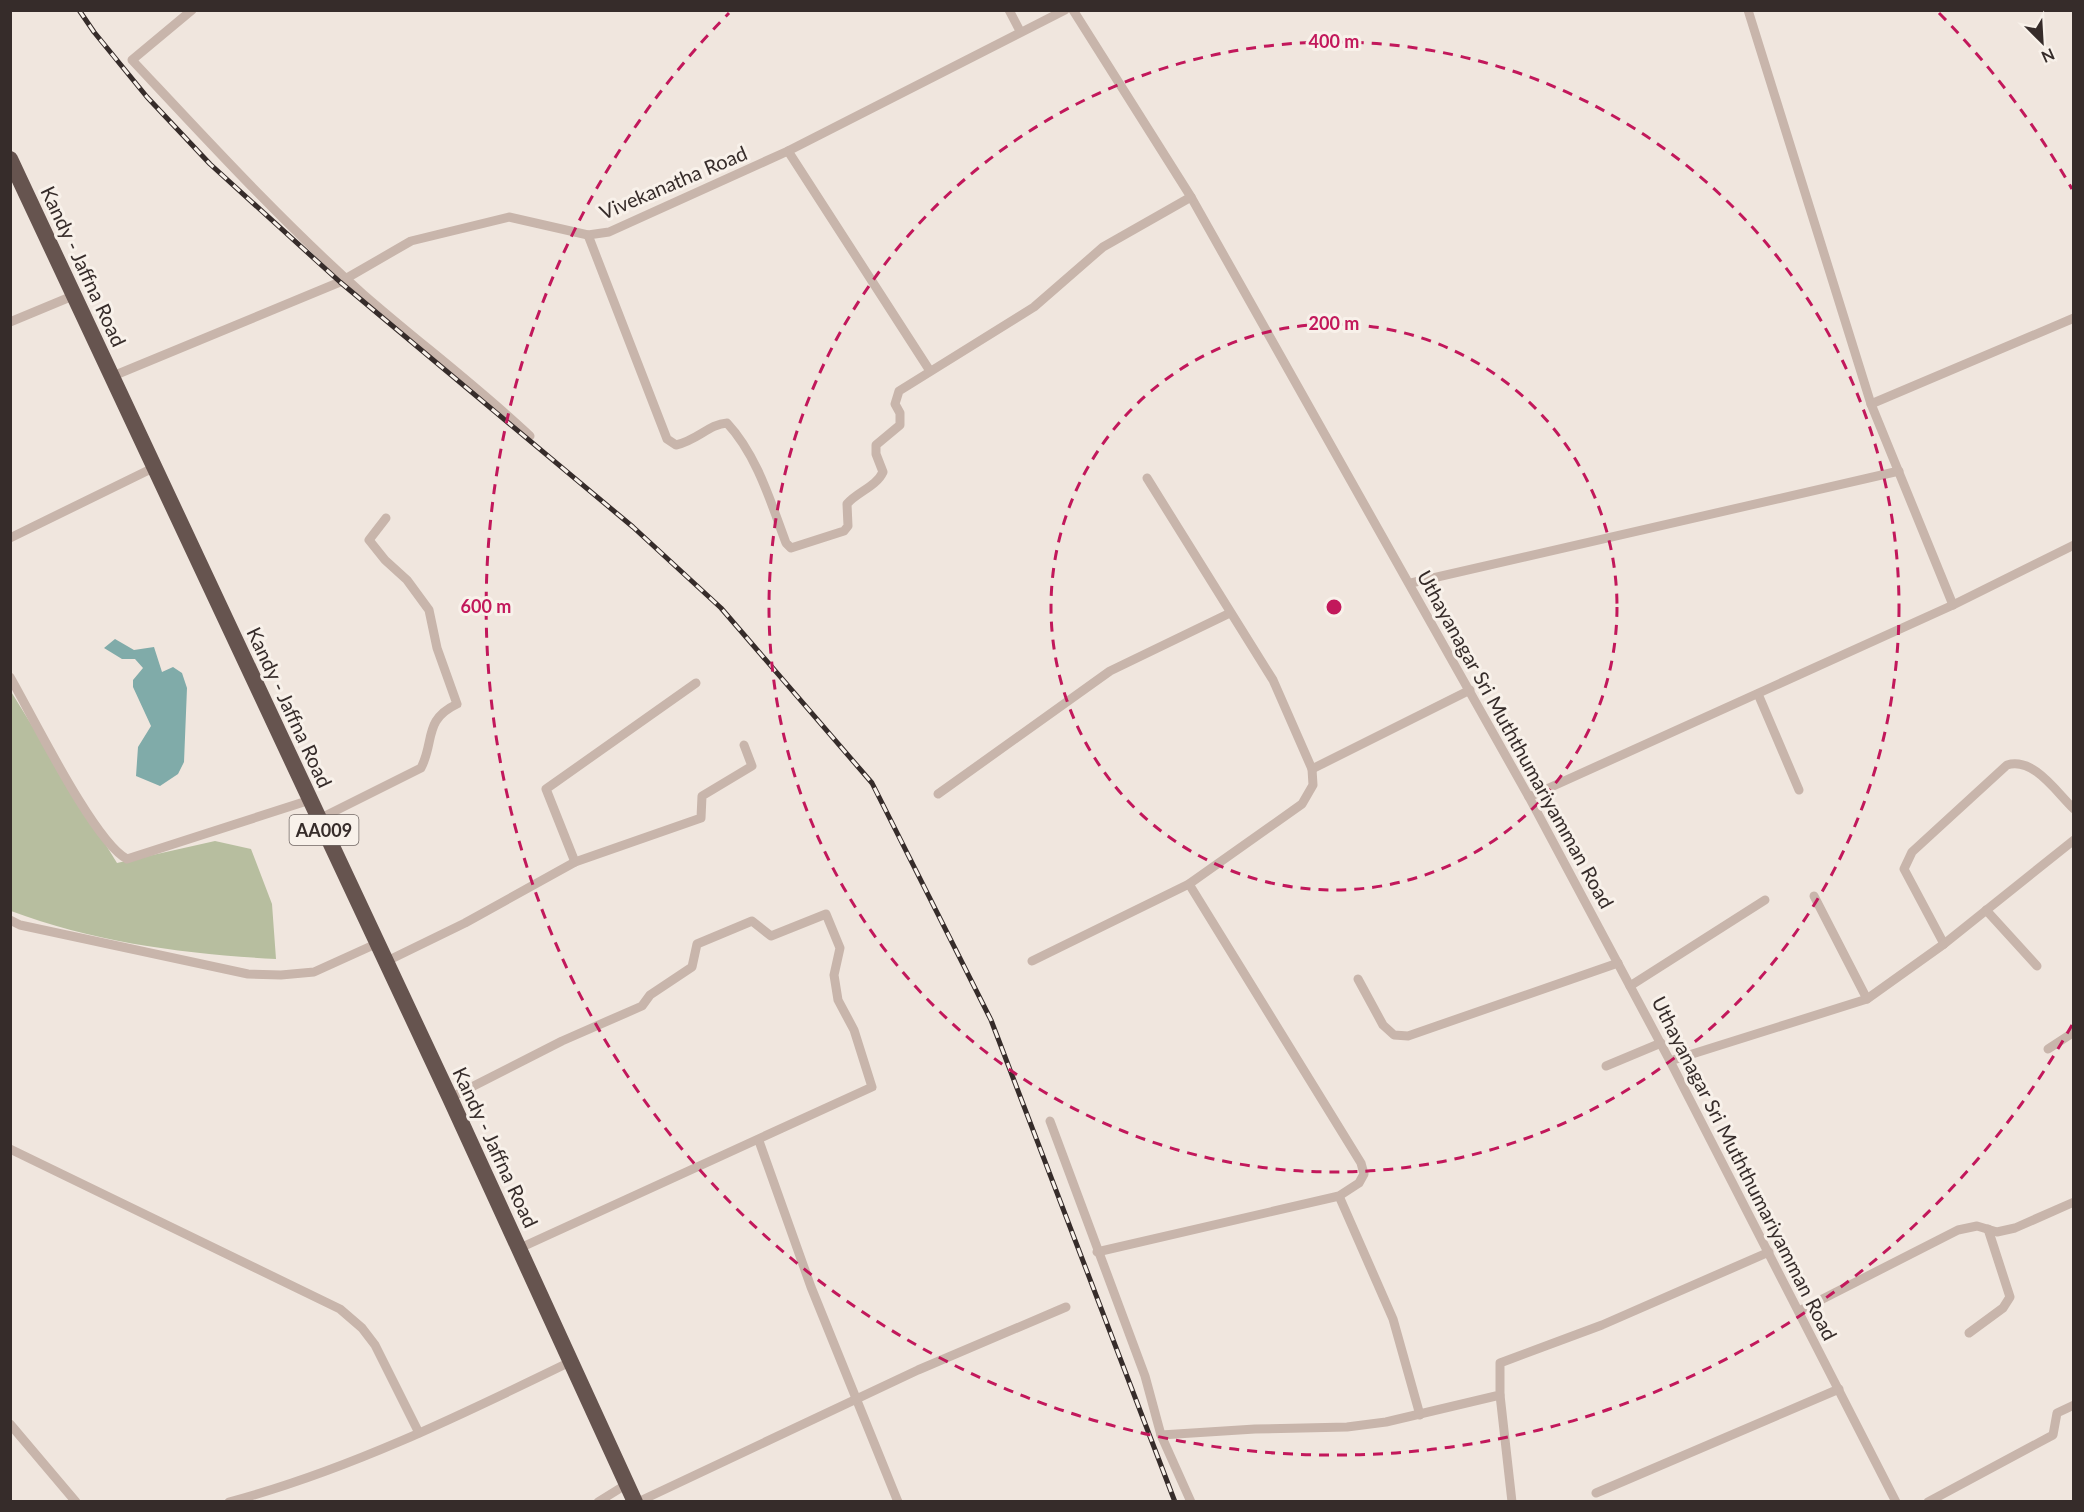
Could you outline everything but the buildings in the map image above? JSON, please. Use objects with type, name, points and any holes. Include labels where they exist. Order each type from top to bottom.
[{"type":"highway","name":"Kandy - Jaffna Road","points":[[10,159],[637,1502]]},
{"type":"street","points":[[192,10],[132,60],[230,166],[347,278],[530,436]]},
{"type":"street","points":[[1009,10],[1020,31]]},
{"type":"street","name":"Vivekanatha Road","points":[[113,376],[347,278],[411,241],[509,217],[588,235],[609,232],[788,151],[1065,10]]},
{"type":"street","name":"Uthayanagar Sri Muththumariyamman Road","points":[[1073,10],[1191,197],[1470,690],[1670,1061],[1896,1502]]},
{"type":"street","points":[[1748,10],[1871,404],[1953,605]]},
{"type":"street","points":[[788,151],[930,371]]},
{"type":"street","points":[[588,235],[667,439],[676,445],[694,441],[716,424],[727,423],[735,432],[761,480],[786,543],[791,548],[844,531],[848,526],[847,504],[854,496],[880,479],[883,472],[876,454],[876,445],[900,425],[901,419],[894,404],[899,391],[1034,307],[1103,248],[1191,197]]},
{"type":"street","points":[[10,322],[75,295]]},
{"type":"street","points":[[1871,404],[2073,318]]},
{"type":"street","points":[[10,538],[155,467]]},
{"type":"street","points":[[1410,583],[1899,471]]},
{"type":"street","points":[[1032,961],[1189,884],[1302,804],[1313,786],[1312,769],[1274,680],[1147,478]]},
{"type":"street","points":[[319,819],[421,768],[427,756],[429,738],[435,720],[445,710],[457,704],[437,648],[429,610],[407,580],[385,560],[369,540],[386,518]]},
{"type":"street","points":[[1529,797],[1953,605],[2073,545]]},
{"type":"street","points":[[938,794],[1110,671],[1230,613]]},
{"type":"street","points":[[10,676],[79,800],[117,854],[127,859],[310,800]]},
{"type":"street","points":[[575,862],[546,789],[696,683]]},
{"type":"street","points":[[1312,769],[1470,690]]},
{"type":"street","points":[[1758,694],[1799,790]]},
{"type":"street","points":[[385,962],[465,923],[575,862],[701,818],[702,796],[752,766],[744,746]]},
{"type":"street","points":[[1944,944],[1904,869],[1912,852],[2007,765],[2017,762],[2029,765],[2073,809]]},
{"type":"street","points":[[1670,1061],[1867,999],[1944,944],[2073,840]]},
{"type":"street","points":[[1097,1252],[1339,1196],[1359,1183],[1364,1174],[1361,1163],[1189,884]]},
{"type":"street","points":[[1814,896],[1867,999]]},
{"type":"street","points":[[1630,986],[1765,900]]},
{"type":"street","points":[[1986,910],[2037,966]]},
{"type":"street","points":[[450,1098],[562,1041],[642,1006],[650,995],[692,968],[697,944],[752,921],[771,936],[826,914],[840,948],[834,975],[838,1000],[855,1030],[872,1087],[759,1141],[520,1248]]},
{"type":"street","points":[[10,920],[20,925],[248,974],[281,975],[314,972],[378,943]]},
{"type":"street","points":[[1358,979],[1383,1025],[1394,1035],[1408,1036],[1618,963]]},
{"type":"street","points":[[2048,1049],[2073,1032]]},
{"type":"street","points":[[1606,1066],[1660,1043]]},
{"type":"street","points":[[1050,1121],[1145,1376],[1161,1435],[1191,1502]]},
{"type":"street","points":[[759,1141],[855,1400],[898,1502]]},
{"type":"street","points":[[10,1149],[340,1309],[362,1328],[375,1345],[419,1433]]},
{"type":"street","points":[[1339,1196],[1393,1319],[1420,1415]]},
{"type":"street","points":[[1799,1311],[1958,1230],[1977,1226],[1997,1232],[2015,1228],[2073,1202]]},
{"type":"street","points":[[1969,1333],[2003,1308],[2010,1297],[1988,1229]]},
{"type":"street","points":[[1512,1502],[1500,1395],[1500,1363],[1602,1325],[1769,1252]]},
{"type":"street","points":[[637,1502],[855,1400],[1066,1307]]},
{"type":"street","points":[[229,1502],[343,1464],[436,1428],[572,1361]]},
{"type":"street","points":[[1596,1493],[1839,1389]]},
{"type":"street","points":[[1161,1435],[1347,1427],[1420,1415],[1500,1395]]},
{"type":"street","points":[[1928,1502],[2053,1435],[2057,1413],[2073,1405]]},
{"type":"street","points":[[10,1424],[76,1502]]},
{"type":"street","points":[[598,1502],[627,1484]]},
{"type":"green space","points":[[10,690],[117,863],[215,841],[251,849],[272,904],[276,959],[175,950],[108,939],[11,911]]},
{"type":"water","points":[[115,639],[134,650],[154,647],[162,672],[173,667],[182,673],[187,688],[184,762],[178,774],[160,786],[136,776],[138,747],[151,726],[133,687],[133,680],[143,668],[135,659],[122,659],[104,648]]},
{"type":"railway","points":[[79,10],[147,97],[210,164],[340,282],[633,527],[721,608],[872,783],[991,1020],[1175,1502]]}]
